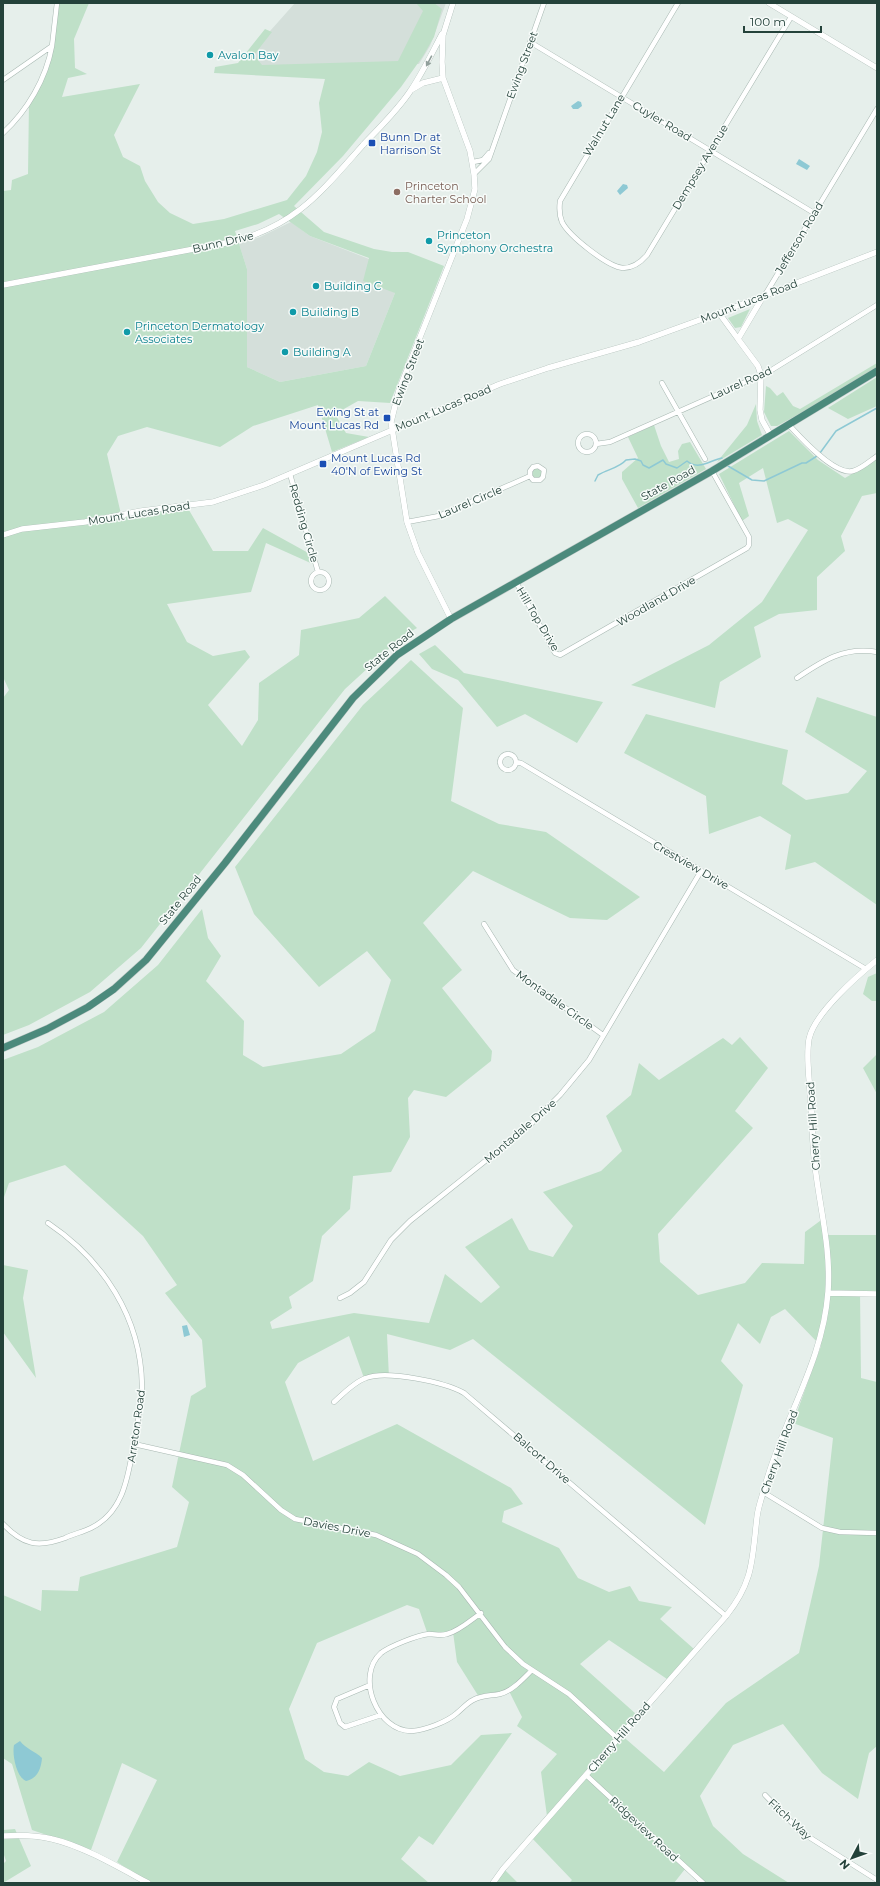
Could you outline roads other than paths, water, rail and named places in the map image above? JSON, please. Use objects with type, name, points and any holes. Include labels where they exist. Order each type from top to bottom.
[{"type":"highway","name":"State Road","points":[[3,1048],[74,1015],[101,998],[130,975],[163,940],[358,692],[397,655],[451,619],[712,471],[877,371]]},
{"type":"street","points":[[3,133],[15,122],[24,109],[42,76],[52,46],[57,3]]},
{"type":"street","points":[[444,30],[453,3]]},
{"type":"street","name":"Ewing Street","points":[[474,174],[488,162],[544,3]]},
{"type":"street","name":"Walnut Lane","points":[[586,245],[565,227],[560,215],[560,201],[678,3]]},
{"type":"street","points":[[769,3],[877,68]]},
{"type":"street","name":"Dempsey Avenue","points":[[586,245],[606,262],[617,267],[630,267],[642,261],[791,17]]},
{"type":"street","name":"Ewing Street","points":[[444,30],[442,52],[443,78],[473,162],[474,189],[468,219],[400,390],[393,412],[392,430],[407,522],[418,553],[451,619]]},
{"type":"street","name":"Bunn Drive","points":[[3,285],[231,242],[269,229],[295,215],[316,197],[411,90],[430,60],[444,30]]},
{"type":"street","name":"Cuyler Road","points":[[530,42],[814,213]]},
{"type":"street","points":[[3,80],[52,46]]},
{"type":"street","name":"Bunn Drive","points":[[411,90],[423,83],[443,78]]},
{"type":"street","name":"Jefferson Road","points":[[738,339],[877,109]]},
{"type":"street","points":[[473,162],[483,160],[491,150]]},
{"type":"street","name":"Mount Lucas Road","points":[[3,535],[22,529],[85,522],[141,511],[213,502],[248,491],[521,376],[639,342],[877,252]]},
{"type":"street","name":"Laurel Road","points":[[596,444],[610,442],[762,375],[877,305]]},
{"type":"street","points":[[719,313],[758,366],[762,375],[760,410],[762,420],[771,436]]},
{"type":"street","points":[[662,383],[705,459]]},
{"type":"street","points":[[789,425],[814,452],[843,470],[854,471],[877,456]]},
{"type":"street","name":"Laurel Road","points":[[589,434],[594,438],[596,444],[592,451],[586,452],[579,447],[578,442],[583,435],[589,434]]},
{"type":"street","name":"Woodland Drive","points":[[560,655],[744,550],[749,544],[749,537],[712,471]]},
{"type":"street","name":"Redding Circle","points":[[290,474],[318,572]]},
{"type":"street","name":"Laurel Circle","points":[[407,522],[439,516],[530,476]]},
{"type":"street","points":[[318,572],[325,573],[329,580],[328,586],[322,590],[314,588],[310,583],[312,576],[318,572]]},
{"type":"street","name":"Hill Top Drive","points":[[516,582],[555,653],[560,655]]},
{"type":"street","points":[[797,678],[837,654],[859,650],[877,652]]},
{"type":"street","name":"Crestview Drive","points":[[516,762],[521,763],[866,969]]},
{"type":"street","name":"Montadale Drive","points":[[340,1298],[350,1293],[364,1282],[391,1240],[410,1221],[546,1112],[582,1070],[701,871]]},
{"type":"street","name":"Montadale Circle","points":[[484,924],[486,930],[494,938],[502,955],[513,970],[603,1035]]},
{"type":"street","name":"Cherry Hill Road","points":[[493,1883],[503,1869],[726,1616],[738,1599],[748,1578],[754,1554],[757,1517],[767,1476],[816,1357],[824,1323],[828,1293],[827,1237],[815,1166],[808,1047],[811,1031],[819,1016],[877,960]]},
{"type":"street","name":"Arreton Road","points":[[3,1524],[17,1537],[38,1544],[53,1542],[91,1528],[99,1523],[113,1510],[123,1494],[141,1403],[142,1386],[136,1343],[127,1315],[114,1288],[96,1264],[74,1242],[48,1223]]},
{"type":"street","points":[[828,1293],[877,1294]]},
{"type":"street","name":"Balcort Drive","points":[[334,1402],[360,1381],[373,1376],[431,1381],[456,1388],[473,1399],[726,1616]]},
{"type":"street","name":"Davies Drive","points":[[134,1444],[227,1465],[243,1475],[281,1510],[295,1519],[359,1530],[405,1547],[446,1575],[459,1587],[481,1613],[505,1647],[531,1671],[572,1697],[618,1739]]},
{"type":"street","points":[[763,1492],[822,1528],[840,1532],[877,1533]]},
{"type":"street","points":[[481,1613],[454,1631],[440,1635],[424,1635],[386,1650],[373,1665],[370,1685],[381,1715],[397,1728],[405,1730],[419,1730],[451,1718],[467,1704],[479,1697],[498,1694],[511,1689],[531,1671]]},
{"type":"street","points":[[370,1685],[337,1699],[334,1707],[340,1723],[345,1727],[381,1715]]},
{"type":"street","name":"Ridgeview Road","points":[[586,1774],[703,1883]]},
{"type":"street","name":"Fitch Way","points":[[765,1795],[801,1832],[877,1880]]},
{"type":"street","points":[[3,1836],[28,1835],[56,1840],[91,1854],[148,1883]]},
{"type":"water","points":[[578,101],[581,102],[582,106],[578,109],[573,109],[571,106]]},
{"type":"water","points":[[799,159],[810,166],[807,170],[796,164]]},
{"type":"water","points":[[623,184],[627,185],[628,188],[620,195],[617,191]]},
{"type":"water","points":[[187,1325],[190,1335],[184,1337],[182,1326]]},
{"type":"water","points":[[20,1741],[42,1758],[41,1766],[36,1775],[30,1780],[26,1781],[17,1770],[14,1759],[14,1745]]},
{"type":"waterway","points":[[820,453],[836,431],[877,408]]},
{"type":"waterway","points":[[728,466],[752,480],[764,481],[802,463],[806,463],[817,456]]},
{"type":"waterway","points":[[595,481],[598,475],[620,465],[626,460],[635,459],[641,461],[643,465],[649,468],[663,460],[666,464],[677,468],[687,461],[691,464],[700,465],[722,458]]},
{"type":"place","name":"Avalon Bay","points":[[210,55]]},
{"type":"place","name":"Bunn Dr at Harrison St","points":[[372,143]]},
{"type":"place","name":"Princeton Charter School","points":[[397,192]]},
{"type":"place","name":"Princeton Symphony Orchestra","points":[[429,241]]},
{"type":"place","name":"Building C","points":[[316,286]]},
{"type":"place","name":"Building B","points":[[293,312]]},
{"type":"place","name":"Princeton Dermatology Associates","points":[[127,332]]},
{"type":"place","name":"Building A","points":[[285,352]]},
{"type":"place","name":"Ewing St at Mount Lucas Rd","points":[[387,418]]},
{"type":"place","name":"Mount Lucas Rd 40'N of Ewing St","points":[[323,464]]}]
